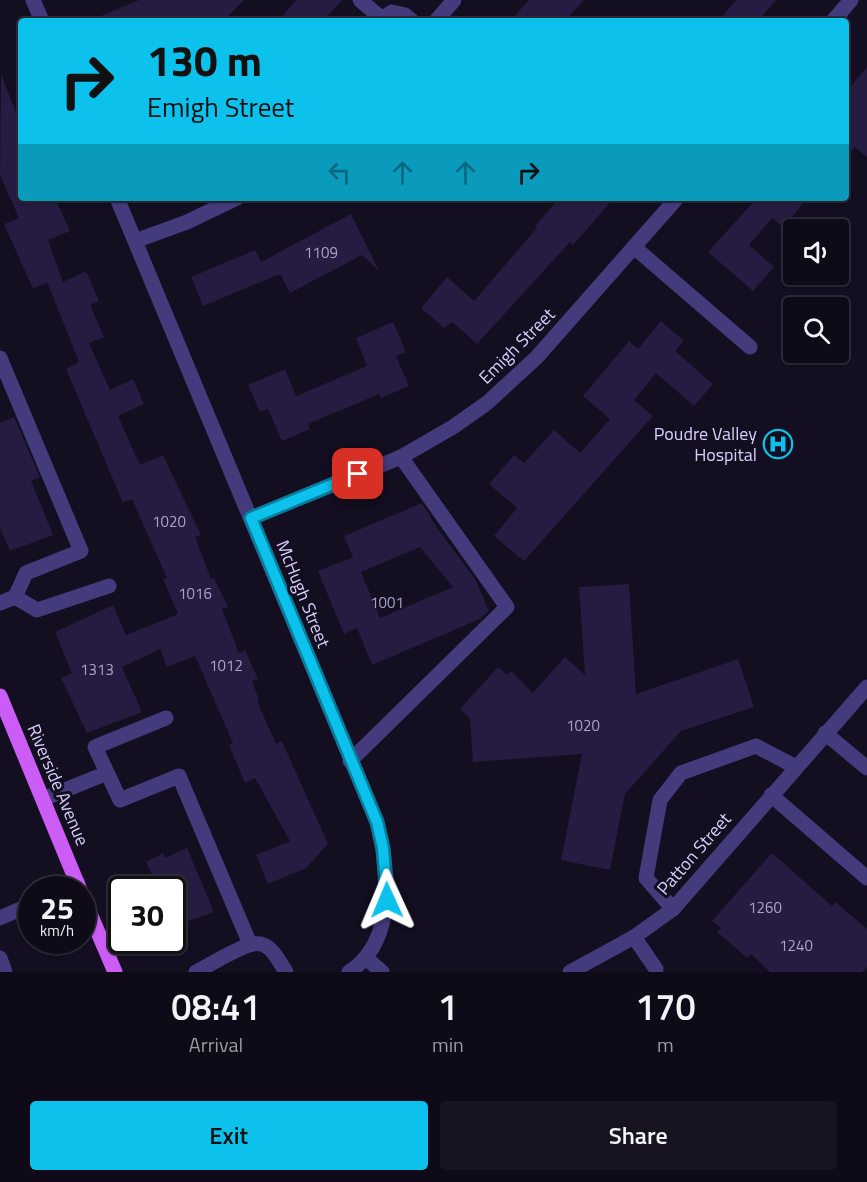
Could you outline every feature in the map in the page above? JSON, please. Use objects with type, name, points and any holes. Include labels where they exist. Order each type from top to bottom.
[{"type":"main road","name":"Riverside Avenue","points":[[0,696],[43,799],[71,876]]},
{"type":"main road","name":"Riverside Avenue","points":[[96,933],[114,972]]},
{"type":"street","points":[[33,0],[41,18]]},
{"type":"street","points":[[360,0],[378,18]]},
{"type":"street","points":[[439,18],[454,0]]},
{"type":"street","points":[[835,18],[851,0]]},
{"type":"street","points":[[381,18],[392,12],[398,12],[407,18]]},
{"type":"street","name":"McHugh Street","points":[[118,201],[377,822],[386,873],[387,900],[380,928],[366,958],[349,972]]},
{"type":"street","points":[[135,241],[186,222],[231,201]]},
{"type":"street","name":"Emigh Street","points":[[251,518],[401,457],[453,427],[518,377],[674,201]]},
{"type":"street","points":[[634,247],[750,347]]},
{"type":"street","points":[[0,358],[81,551],[26,573],[15,597],[0,603]]},
{"type":"street","points":[[350,761],[507,607],[401,457]]},
{"type":"street","points":[[15,597],[37,610],[109,586]]},
{"type":"street","name":"Patton Street","points":[[570,972],[634,937],[673,909],[867,687]]},
{"type":"street","points":[[166,718],[95,747],[120,800],[179,776],[250,944]]},
{"type":"street","points":[[825,733],[867,768]]},
{"type":"street","points":[[673,909],[646,878],[660,801],[681,773],[756,746],[796,767]]},
{"type":"street","points":[[43,799],[107,773]]},
{"type":"street","points":[[771,795],[867,878]]},
{"type":"street","points":[[0,918],[18,910]]},
{"type":"street","points":[[634,937],[656,971]]},
{"type":"street","points":[[196,972],[250,944],[261,944],[274,952],[286,972]]},
{"type":"street","points":[[0,958],[5,972]]},
{"type":"street","points":[[366,958],[382,972]]},
{"type":"building","points":[[139,0],[244,0],[226,18],[96,18]]},
{"type":"building","points":[[296,0],[342,0],[326,18],[281,18]]},
{"type":"building","points":[[529,0],[584,0],[568,18],[513,18]]},
{"type":"building","points":[[736,0],[776,0],[761,18],[721,18]]},
{"type":"building","points":[[867,67],[867,157],[855,147],[849,154],[849,88]]},
{"type":"building","points":[[1,74],[18,117],[18,201],[56,201],[70,231],[48,240],[63,282],[86,271],[99,301],[90,305],[104,337],[89,343],[110,390],[133,379],[144,404],[118,416],[140,465],[163,455],[201,535],[195,537],[211,579],[214,578],[228,607],[222,609],[239,653],[245,650],[258,679],[252,681],[259,700],[257,701],[276,744],[282,741],[328,844],[306,868],[268,884],[256,855],[290,841],[255,778],[245,783],[229,745],[233,743],[195,656],[167,667],[160,649],[122,667],[142,712],[87,733],[61,678],[72,673],[55,632],[113,605],[126,635],[178,614],[163,579],[167,578],[132,499],[123,503],[66,369],[79,362],[47,282],[33,289],[4,224],[19,218],[0,175]]},
{"type":"building","points":[[557,201],[611,201],[573,245],[570,242],[477,344],[452,322],[444,328],[421,308],[447,277],[474,301],[537,228],[535,226]]},
{"type":"building","points":[[754,201],[805,201],[790,219],[783,219],[783,227],[772,218],[749,245],[774,267],[753,291],[708,252]]},
{"type":"building","points":[[351,214],[379,271],[362,255],[290,293],[280,274],[203,306],[191,277],[255,250],[261,262]]},
{"type":"building","points":[[661,321],[684,341],[675,351],[713,384],[694,406],[656,373],[634,400],[653,416],[524,561],[494,536],[517,508],[489,484],[514,455],[524,463],[554,430],[580,453],[610,419],[583,396],[629,341],[638,349]]},
{"type":"building","points":[[393,322],[406,352],[396,356],[409,386],[381,398],[379,394],[308,424],[310,429],[282,441],[268,409],[260,412],[248,385],[285,369],[296,396],[367,366],[356,338]]},
{"type":"building","points":[[14,417],[40,477],[31,481],[53,535],[10,551],[0,528],[0,423]]},
{"type":"building","points":[[422,503],[437,528],[475,579],[489,611],[480,619],[372,665],[357,628],[344,634],[318,571],[353,557],[344,536]],"holes":[[[420,547],[453,587],[380,618],[361,572]]]},
{"type":"building","points":[[629,584],[636,694],[738,659],[754,707],[681,731],[625,794],[610,870],[561,860],[582,754],[473,762],[470,718],[460,709],[498,667],[507,675],[511,671],[533,693],[565,657],[585,675],[579,587]]},
{"type":"building","points":[[187,848],[214,912],[186,922],[186,876],[152,876],[146,862],[163,853],[165,858]]},
{"type":"building","points":[[772,853],[832,906],[835,902],[867,929],[867,967],[862,972],[770,972],[751,954],[747,958],[717,932],[721,928],[712,921]]},
{"type":"place","name":"Poudre Valley Hospital","points":[[778,444]]},
{"type":"route","points":[[358,474],[251,518],[377,822],[383,848],[387,900]]}]
